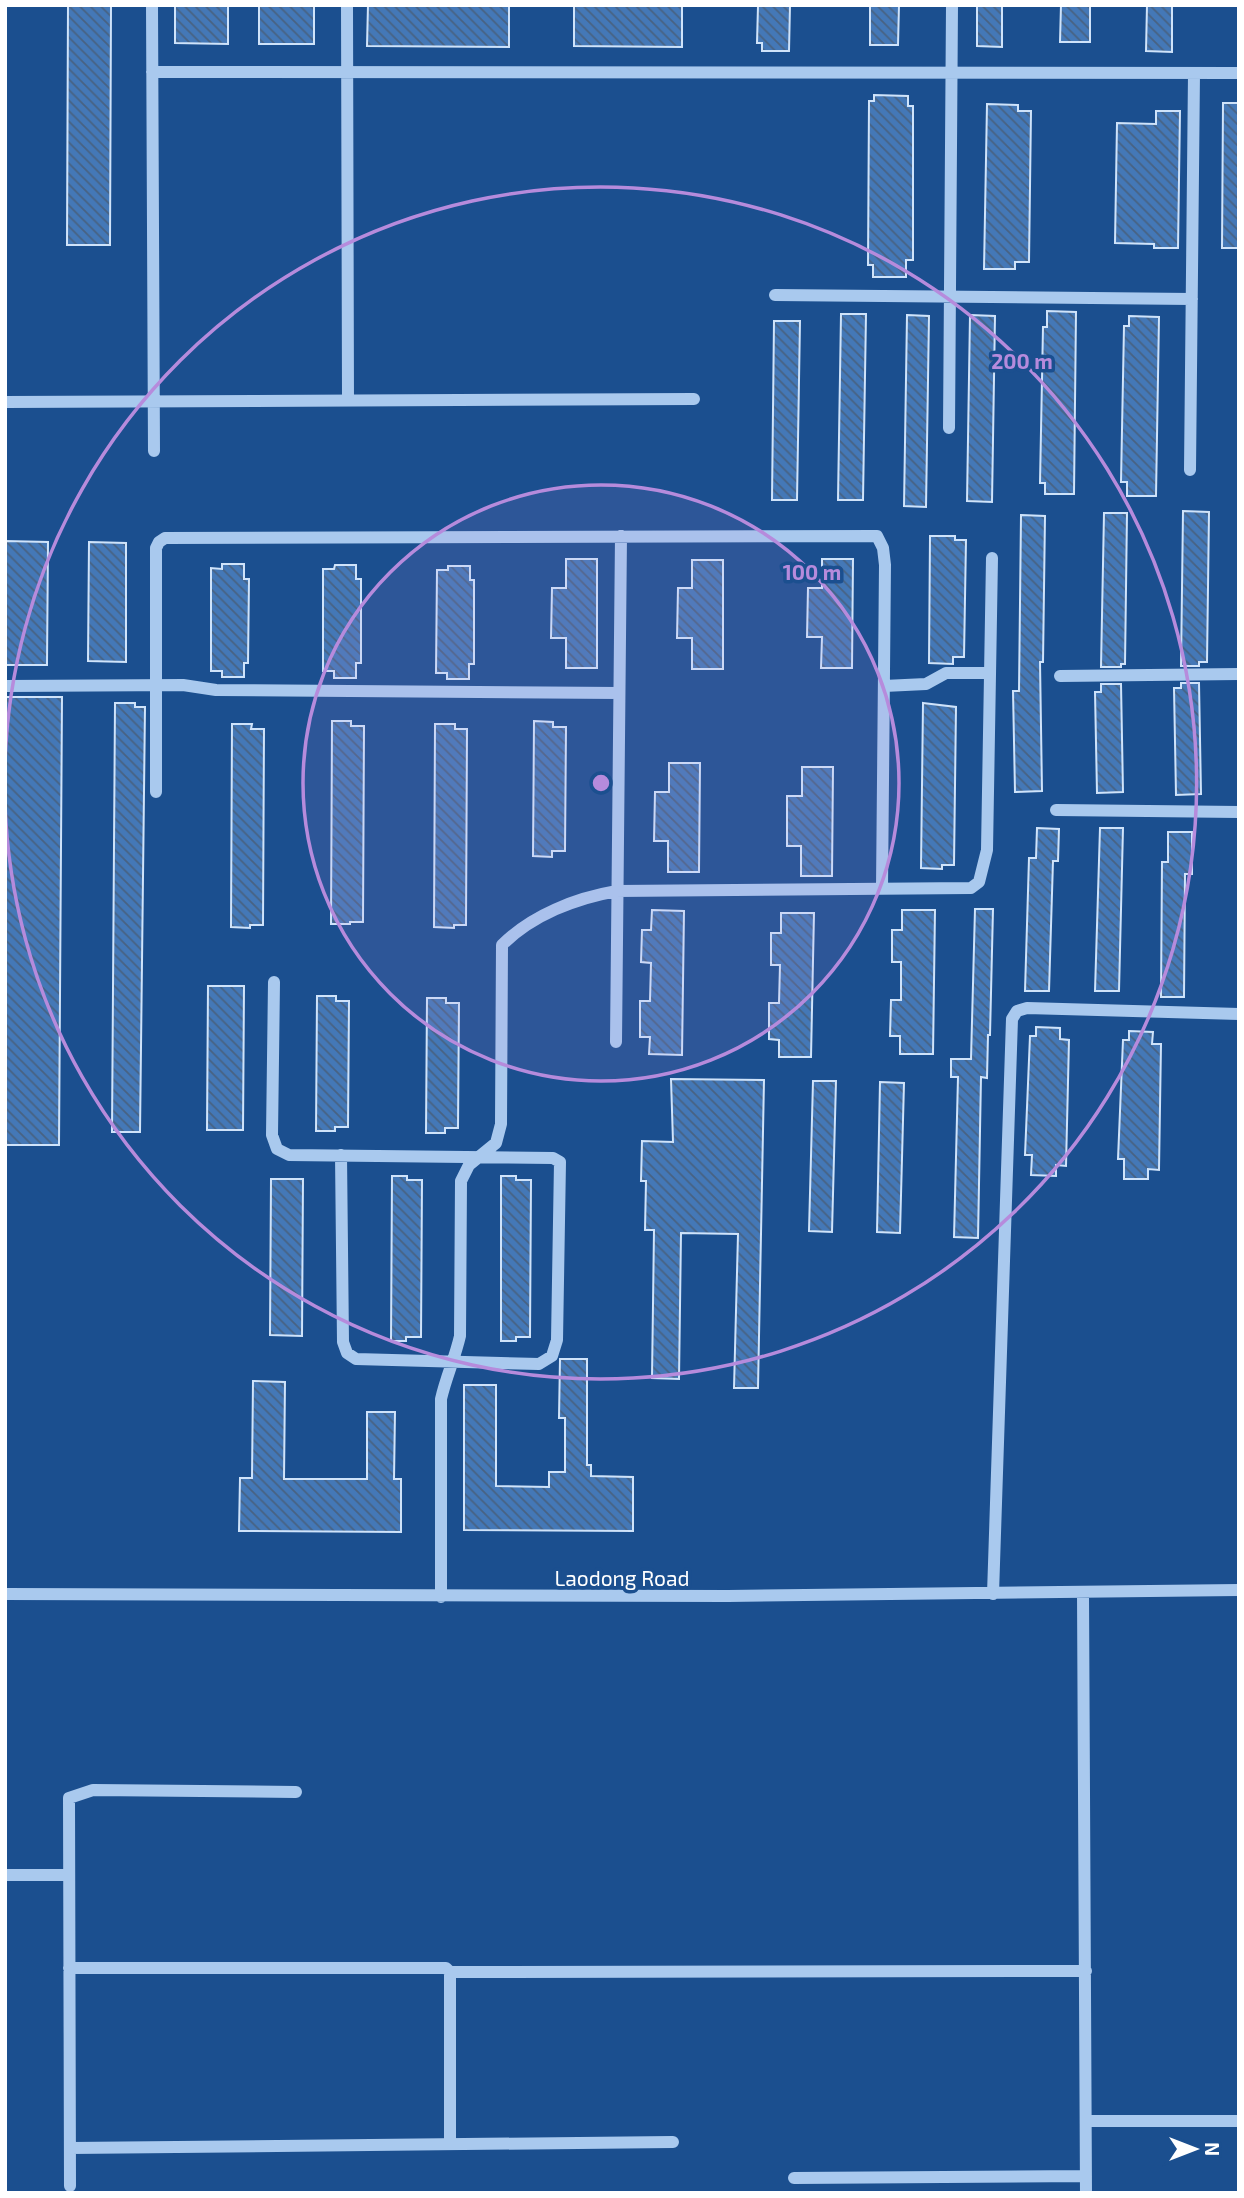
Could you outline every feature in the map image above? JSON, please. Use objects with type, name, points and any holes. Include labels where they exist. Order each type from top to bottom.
[{"type":"street","points":[[152,5],[154,451]]},
{"type":"street","points":[[347,5],[348,401]]},
{"type":"street","points":[[949,428],[952,5]]},
{"type":"street","points":[[152,72],[1239,73]]},
{"type":"street","points":[[1190,470],[1194,73]]},
{"type":"street","points":[[775,295],[1192,299]]},
{"type":"street","points":[[5,402],[694,399]]},
{"type":"street","points":[[616,1042],[621,536]]},
{"type":"street","points":[[156,792],[156,548],[159,541],[165,538],[877,536],[883,548],[885,565],[882,888]]},
{"type":"street","points":[[441,1597],[441,1399],[460,1336],[461,1181],[469,1165],[496,1143],[501,1124],[502,944],[528,923],[552,911],[593,895],[617,891],[971,888],[979,882],[987,850],[992,558]]},
{"type":"street","points":[[884,686],[918,686],[946,673],[990,673]]},
{"type":"street","points":[[1060,676],[1239,674]]},
{"type":"street","points":[[5,686],[183,685],[216,690],[619,693]]},
{"type":"street","points":[[1056,810],[1239,811]]},
{"type":"street","points":[[274,982],[272,1135],[277,1149],[289,1155],[341,1155],[479,1157],[553,1157],[560,1162],[557,1340],[552,1356],[539,1364],[356,1359],[348,1353],[342,1342],[341,1155]]},
{"type":"street","points":[[993,1594],[1012,1019],[1017,1011],[1027,1007],[1239,1014]]},
{"type":"street","name":"Laodong Road","points":[[5,1594],[441,1597],[1239,1590]]},
{"type":"street","points":[[1083,1593],[1086,2193]]},
{"type":"street","points":[[71,2186],[68,1798],[93,1790],[296,1792]]},
{"type":"street","points":[[5,1875],[69,1875]]},
{"type":"street","points":[[69,1968],[446,1968],[450,1972],[1086,1972]]},
{"type":"street","points":[[450,1972],[450,2144]]},
{"type":"street","points":[[1086,2122],[1239,2121]]},
{"type":"street","points":[[70,2148],[673,2142]]},
{"type":"street","points":[[794,2178],[1086,2176]]},
{"type":"building","points":[[68,5],[111,5],[110,245],[67,245]]},
{"type":"building","points":[[175,5],[228,5],[228,44],[175,43]]},
{"type":"building","points":[[259,5],[314,5],[314,44],[259,44]]},
{"type":"building","points":[[368,5],[509,5],[509,47],[367,46]]},
{"type":"building","points":[[574,5],[682,5],[682,47],[574,46]]},
{"type":"building","points":[[790,5],[789,51],[762,51],[762,43],[757,43],[758,6]]},
{"type":"building","points":[[870,5],[899,5],[898,45],[870,45]]},
{"type":"building","points":[[977,5],[1002,5],[1002,47],[977,46]]},
{"type":"building","points":[[1061,5],[1090,5],[1090,42],[1060,42]]},
{"type":"building","points":[[1147,5],[1172,5],[1172,52],[1146,51]]},
{"type":"building","points":[[874,95],[908,96],[908,106],[913,106],[913,260],[906,260],[906,277],[873,277],[873,265],[868,265],[869,101],[874,101]]},
{"type":"building","points":[[1223,103],[1239,103],[1239,248],[1222,248]]},
{"type":"building","points":[[987,104],[1018,105],[1018,111],[1031,111],[1029,262],[1015,262],[1015,269],[984,269]]},
{"type":"building","points":[[1156,111],[1180,111],[1178,248],[1115,243],[1117,123],[1156,124]]},
{"type":"building","points":[[1047,311],[1076,312],[1074,494],[1045,494],[1045,483],[1040,483],[1043,327],[1047,327]]},
{"type":"building","points":[[841,314],[866,314],[863,500],[838,500]]},
{"type":"building","points":[[907,315],[929,316],[926,507],[904,506]]},
{"type":"building","points":[[970,315],[995,316],[992,502],[967,501]]},
{"type":"building","points":[[1129,316],[1159,317],[1156,496],[1127,496],[1127,482],[1121,482],[1124,326],[1129,326]]},
{"type":"building","points":[[774,321],[800,321],[797,500],[772,500]]},
{"type":"building","points":[[1183,511],[1209,512],[1207,662],[1199,662],[1199,666],[1181,666]]},
{"type":"building","points":[[1104,513],[1127,513],[1125,664],[1121,664],[1121,667],[1101,667]]},
{"type":"building","points":[[1021,515],[1045,516],[1043,662],[1040,662],[1042,791],[1015,792],[1013,691],[1019,691]]},
{"type":"building","points":[[930,536],[955,536],[955,540],[966,540],[964,657],[953,657],[953,664],[929,663]]},
{"type":"building","points":[[5,541],[48,542],[47,665],[5,665]]},
{"type":"building","points":[[89,542],[126,543],[126,662],[88,661]]},
{"type":"building","points":[[566,559],[597,559],[597,668],[566,668],[566,638],[551,638],[552,588],[566,588]]},
{"type":"building","points":[[822,559],[853,559],[852,668],[821,668],[822,637],[807,637],[808,588],[822,588]]},
{"type":"building","points":[[692,560],[723,560],[723,669],[692,669],[692,638],[677,638],[678,588],[692,588]]},
{"type":"building","points":[[222,564],[244,564],[244,579],[249,579],[248,663],[244,663],[244,677],[222,677],[222,671],[211,671],[211,568],[222,569]]},
{"type":"building","points":[[335,565],[356,565],[356,579],[361,579],[361,663],[356,663],[356,678],[334,678],[334,671],[323,671],[323,569],[334,569]]},
{"type":"building","points":[[448,566],[470,566],[470,580],[474,580],[474,664],[469,664],[469,679],[447,679],[447,673],[436,673],[437,570],[448,570]]},
{"type":"building","points":[[1181,683],[1199,683],[1201,794],[1176,795],[1174,688],[1181,688]]},
{"type":"building","points":[[1101,684],[1121,684],[1123,792],[1097,793],[1095,692],[1101,692]]},
{"type":"building","points":[[5,697],[62,697],[59,1145],[5,1145]]},
{"type":"building","points":[[115,703],[135,703],[135,707],[145,707],[140,1132],[112,1132]]},
{"type":"building","points":[[923,703],[956,707],[954,865],[942,865],[942,869],[921,868]]},
{"type":"building","points":[[332,721],[351,721],[351,726],[364,726],[363,922],[350,924],[331,924]]},
{"type":"building","points":[[534,721],[553,722],[553,727],[566,727],[565,851],[552,851],[552,857],[533,856]]},
{"type":"building","points":[[232,724],[252,724],[251,729],[264,729],[263,925],[250,925],[250,928],[231,927]]},
{"type":"building","points":[[435,724],[455,724],[455,729],[467,729],[466,925],[454,925],[454,928],[434,927]]},
{"type":"building","points":[[669,763],[700,763],[699,872],[668,872],[668,841],[654,841],[655,792],[669,792]]},
{"type":"building","points":[[802,767],[833,767],[832,876],[801,876],[801,846],[787,846],[787,796],[802,796]]},
{"type":"building","points":[[1037,828],[1059,829],[1058,861],[1053,861],[1049,991],[1025,991],[1029,858],[1036,858]]},
{"type":"building","points":[[1100,828],[1123,828],[1119,991],[1095,991]]},
{"type":"building","points":[[1168,832],[1192,832],[1192,874],[1185,874],[1184,997],[1161,997],[1162,862],[1168,862]]},
{"type":"building","points":[[975,909],[993,909],[987,1078],[981,1077],[978,1238],[954,1237],[958,1077],[951,1077],[951,1059],[971,1059]]},
{"type":"building","points":[[652,910],[684,911],[682,1055],[649,1054],[650,1037],[640,1037],[640,1001],[650,1001],[651,963],[641,962],[642,930],[651,930]]},
{"type":"building","points":[[902,910],[935,910],[933,1054],[900,1054],[900,1036],[890,1036],[891,1000],[901,1000],[901,962],[892,962],[892,930],[902,930]]},
{"type":"building","points":[[781,913],[814,913],[811,1057],[779,1057],[779,1040],[769,1039],[769,1003],[779,1003],[780,965],[771,965],[771,933],[781,933]]},
{"type":"building","points":[[208,986],[244,986],[243,1130],[207,1130]]},
{"type":"building","points":[[317,996],[336,996],[336,1001],[349,1001],[348,1127],[335,1127],[335,1131],[316,1131]]},
{"type":"building","points":[[427,998],[446,998],[446,1003],[459,1003],[458,1128],[445,1128],[445,1133],[426,1133]]},
{"type":"building","points":[[1036,1027],[1060,1028],[1060,1039],[1069,1040],[1066,1166],[1056,1165],[1056,1176],[1031,1175],[1032,1155],[1025,1155],[1030,1036],[1036,1036]]},
{"type":"building","points":[[1129,1031],[1153,1032],[1152,1044],[1161,1044],[1159,1170],[1148,1169],[1148,1179],[1124,1179],[1124,1159],[1118,1159],[1123,1040],[1129,1040]]},
{"type":"building","points":[[671,1079],[764,1080],[758,1388],[734,1388],[738,1234],[681,1233],[679,1379],[652,1378],[654,1230],[645,1230],[646,1181],[641,1181],[642,1141],[673,1142]]},
{"type":"building","points":[[813,1081],[836,1081],[832,1232],[809,1231]]},
{"type":"building","points":[[880,1082],[904,1083],[900,1233],[877,1232]]},
{"type":"building","points":[[392,1176],[422,1180],[421,1337],[406,1337],[406,1341],[391,1341]]},
{"type":"building","points":[[501,1176],[531,1180],[530,1337],[516,1337],[516,1341],[501,1341]]},
{"type":"building","points":[[271,1179],[303,1179],[302,1336],[270,1335]]},
{"type":"building","points":[[560,1359],[587,1359],[587,1465],[591,1465],[591,1476],[633,1477],[633,1531],[464,1530],[464,1385],[496,1385],[496,1486],[549,1487],[549,1472],[565,1472],[565,1418],[559,1418]]},
{"type":"building","points":[[253,1381],[285,1382],[284,1479],[367,1479],[367,1412],[395,1412],[394,1479],[401,1479],[401,1532],[239,1531],[240,1478],[252,1478]]}]
